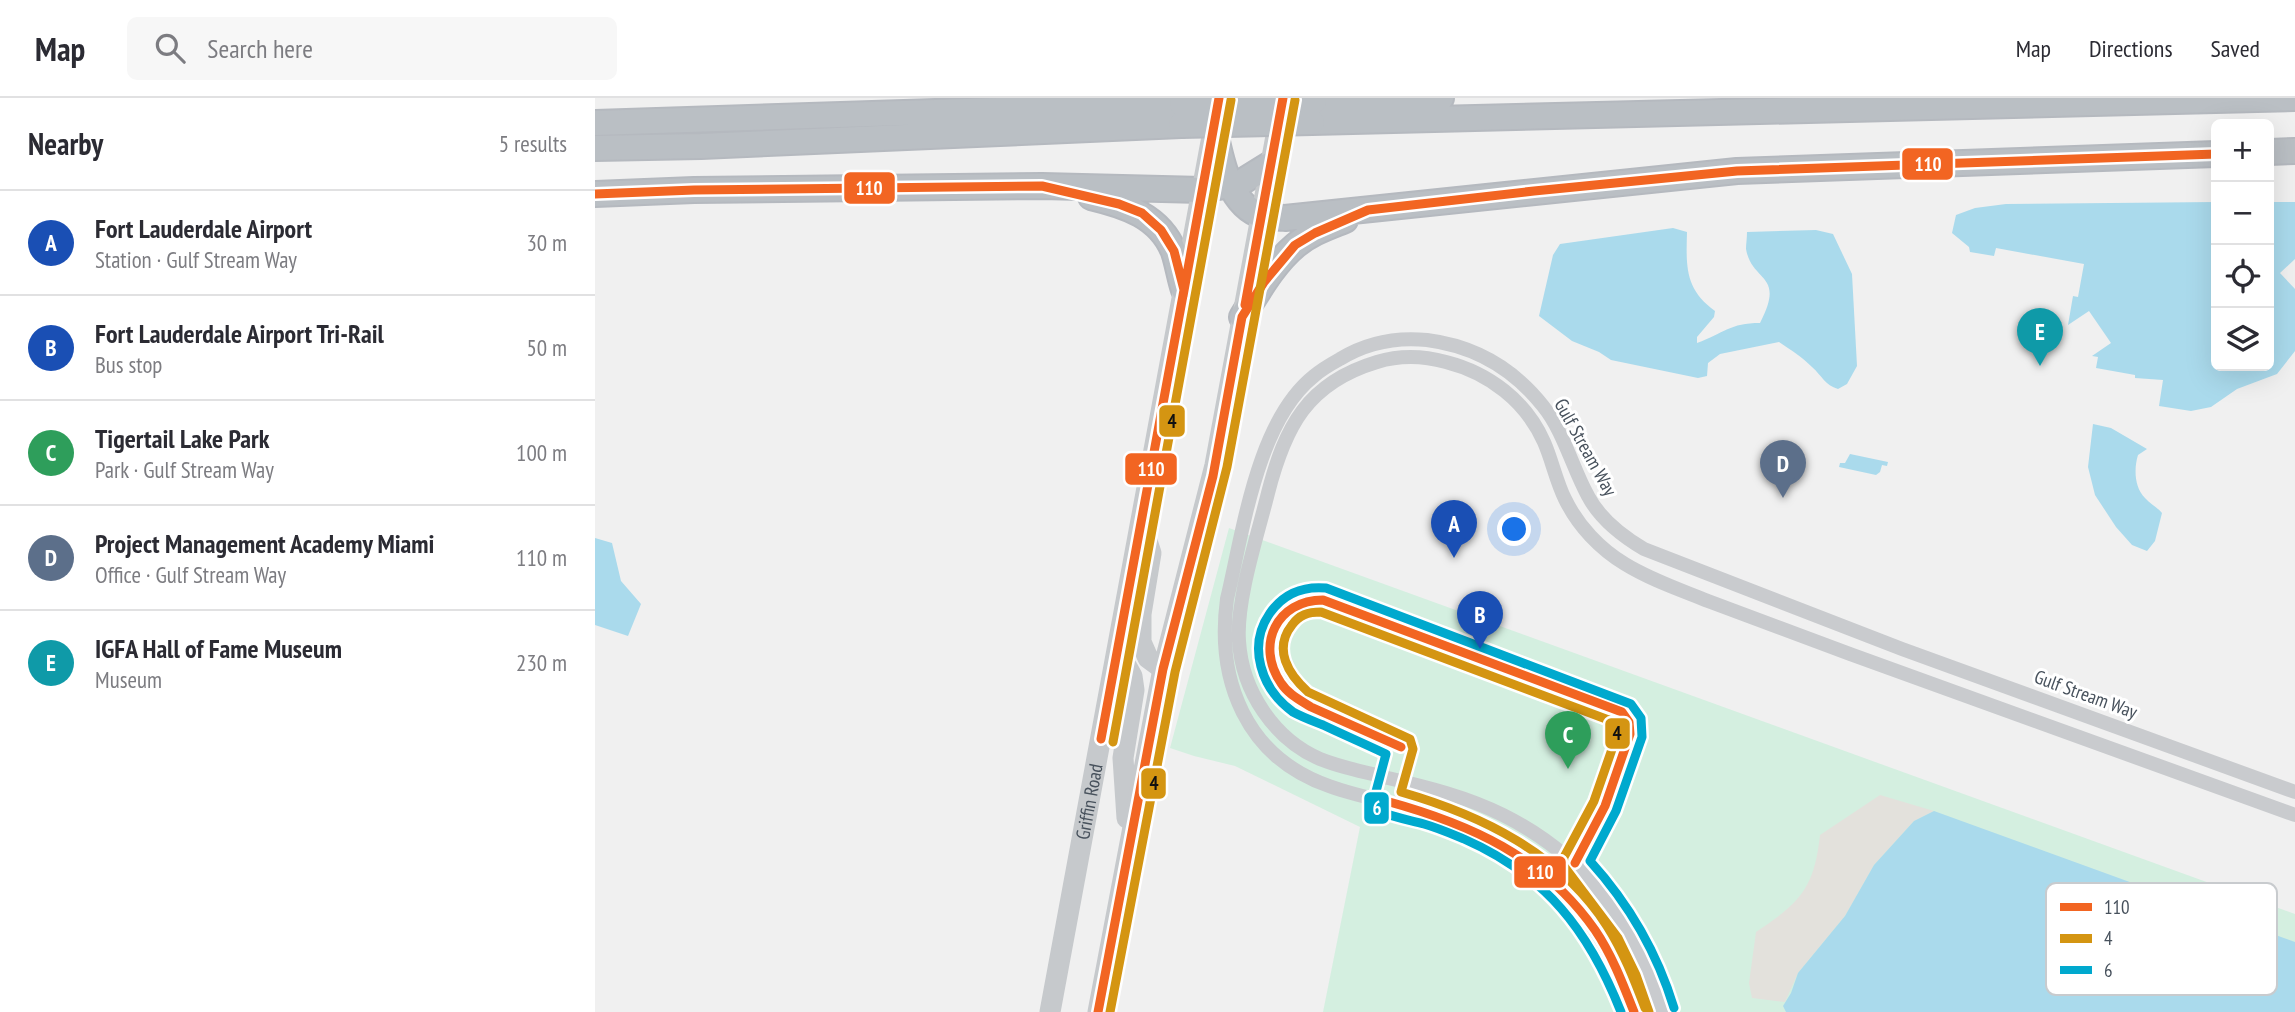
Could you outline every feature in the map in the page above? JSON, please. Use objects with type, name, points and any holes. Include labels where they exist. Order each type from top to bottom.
[{"type":"highway","points":[[1313,111],[1441,98]]},
{"type":"highway","points":[[595,123],[2295,98]]},
{"type":"highway","points":[[595,148],[715,146],[1182,114]]},
{"type":"highway","points":[[1214,127],[1221,163],[1230,186],[1247,206],[1261,216],[1285,218],[1737,171],[2211,154]]},
{"type":"highway","points":[[2274,152],[2295,150]]},
{"type":"highway","points":[[595,194],[694,190],[1042,186],[1202,190],[1230,186],[1250,178],[1269,165]]},
{"type":"highway","points":[[1042,186],[1118,204],[1142,214],[1161,230],[1174,251],[1184,290]]},
{"type":"highway","points":[[1243,317],[1264,282],[1296,245],[1315,233],[1368,210]]},
{"type":"main road","name":"Griffin Road","points":[[1050,1012],[1219,98]]},
{"type":"main road","points":[[1098,1012],[1163,669],[1213,476],[1283,98]]},
{"type":"main road","points":[[1142,524],[1151,553],[1141,614],[1141,642],[1148,658],[1163,669]]},
{"type":"main road","points":[[1116,662],[1127,667],[1132,676],[1134,690],[1123,758],[1129,848]]},
{"type":"street","name":"Gulf Stream Way","points":[[1634,1012],[1610,953],[1595,929],[1576,904],[1538,868],[1498,841],[1440,815],[1353,794],[1310,779],[1267,747],[1237,702],[1224,654],[1224,621],[1230,586],[1264,450],[1290,401],[1312,377],[1346,355],[1383,342],[1418,339],[1467,348],[1495,362],[1523,383],[1545,407],[1588,497],[1602,516],[1622,535],[1644,550],[1902,649],[2295,792]]},
{"type":"street","name":"Gulf Stream Way","points":[[1662,1012],[1654,984],[1631,933],[1599,887],[1575,863],[1528,830],[1477,804],[1341,766],[1304,751],[1270,721],[1254,695],[1243,666],[1238,623],[1280,449],[1300,413],[1328,384],[1346,373],[1384,360],[1419,358],[1461,366],[1492,381],[1519,403],[1534,422],[1546,445],[1565,498],[1592,538],[1611,555],[1647,575],[1755,619],[2295,815]]},
{"type":"green space","points":[[1229,528],[2209,883],[2046,883],[2046,995],[2277,995],[2277,907],[2295,914],[2295,1012],[1323,1012],[1360,827],[1235,766],[1170,748]]},
{"type":"sand","points":[[1880,795],[1934,811],[1914,821],[1874,865],[1845,916],[1798,973],[1785,1002],[1752,998],[1749,983],[1756,932],[1794,903],[1802,893],[1814,869],[1820,835]]},
{"type":"water","points":[[2211,202],[2211,371],[2274,371],[2274,202],[2295,202],[2295,259],[2280,273],[2295,289],[2295,351],[2277,374],[2237,389],[2211,407],[2191,411],[2159,406],[2163,380],[2135,378],[2135,375],[2096,368],[2098,357],[2092,356],[2111,343],[2089,311],[2068,325],[2073,296],[2078,297],[2084,264],[1996,248],[1994,256],[1970,252],[1969,247],[1952,233],[1956,215],[1975,208],[2006,204]]},
{"type":"water","points":[[1673,228],[1687,232],[1689,276],[1698,294],[1715,311],[1714,317],[1697,337],[1697,343],[1734,327],[1760,323],[1770,295],[1769,287],[1749,260],[1746,249],[1747,232],[1816,230],[1833,234],[1852,274],[1857,366],[1847,384],[1838,389],[1830,385],[1804,360],[1779,342],[1720,354],[1708,363],[1707,376],[1698,378],[1611,360],[1572,341],[1539,316],[1553,255],[1560,244]]},
{"type":"water","points":[[2093,424],[2111,428],[2147,449],[2138,455],[2137,483],[2141,494],[2162,513],[2155,541],[2147,551],[2132,545],[2116,527],[2095,495],[2088,467]]},
{"type":"water","points":[[1850,454],[1888,462],[1887,466],[1882,465],[1876,475],[1839,467]]},
{"type":"water","points":[[595,538],[612,543],[621,581],[641,604],[628,636],[595,625]]},
{"type":"water","points":[[1934,811],[2132,883],[2046,883],[2046,995],[2277,995],[2277,935],[2295,942],[2295,1012],[1786,1012],[1783,1006],[1798,973],[1845,916],[1874,865],[1914,821]]},
{"type":"transit line","name":"110","points":[[1183,296],[1219,98]]},
{"type":"transit line","name":"110","points":[[1245,305],[1283,98]]},
{"type":"transit line","name":"4","points":[[1113,742],[1231,100]]},
{"type":"transit line","name":"4","points":[[1110,1012],[1175,672],[1227,467],[1295,100]]},
{"type":"transit line","name":"110","points":[[1098,1012],[1163,669],[1213,476],[1242,317],[1264,282],[1295,245],[1315,233],[1368,210],[1534,191],[1737,171],[2211,154]]},
{"type":"transit line","name":"110","points":[[595,194],[694,190],[1042,186],[1119,204],[1142,213],[1161,230],[1174,251],[1184,290],[1101,739]]},
{"type":"transit line","name":"6","points":[[1621,1012],[1595,956],[1579,931],[1541,888],[1493,853],[1464,839],[1378,811],[1374,799],[1386,754],[1293,712],[1282,702],[1266,679],[1259,653],[1263,626],[1281,600],[1302,590],[1326,588],[1631,704],[1641,718],[1642,737],[1616,811],[1590,861],[1617,894],[1640,930],[1659,967],[1674,1008]]},
{"type":"transit line","name":"110","points":[[1401,747],[1311,707],[1284,687],[1273,669],[1270,654],[1275,627],[1283,616],[1307,602],[1323,600],[1622,712],[1629,722],[1630,734],[1605,806],[1575,863]]},
{"type":"transit line","name":"4","points":[[1645,1008],[1628,966],[1607,926],[1588,900],[1566,878],[1516,840],[1489,825],[1431,801],[1401,792],[1413,749],[1410,739],[1308,692],[1301,685],[1289,669],[1283,652],[1286,634],[1301,616],[1321,612],[1614,722],[1618,732],[1594,801],[1564,857],[1563,865],[1618,938],[1636,975],[1649,1012]]},
{"type":"transit line","name":"110","points":[[1386,801],[1447,820],[1475,832],[1503,846],[1552,882],[1575,904],[1595,930],[1617,970],[1634,1012]]},
{"type":"place","name":"IGFA Hall of Fame Museum","points":[[2040,366]]},
{"type":"place","name":"Project Management Academy Miami","points":[[1783,498]]},
{"type":"place","name":"Fort Lauderdale Airport","points":[[1454,558]]},
{"type":"place","name":"Fort Lauderdale Airport Tri-Rail","points":[[1480,649]]},
{"type":"place","name":"Tigertail Lake Park","points":[[1568,769]]}]
